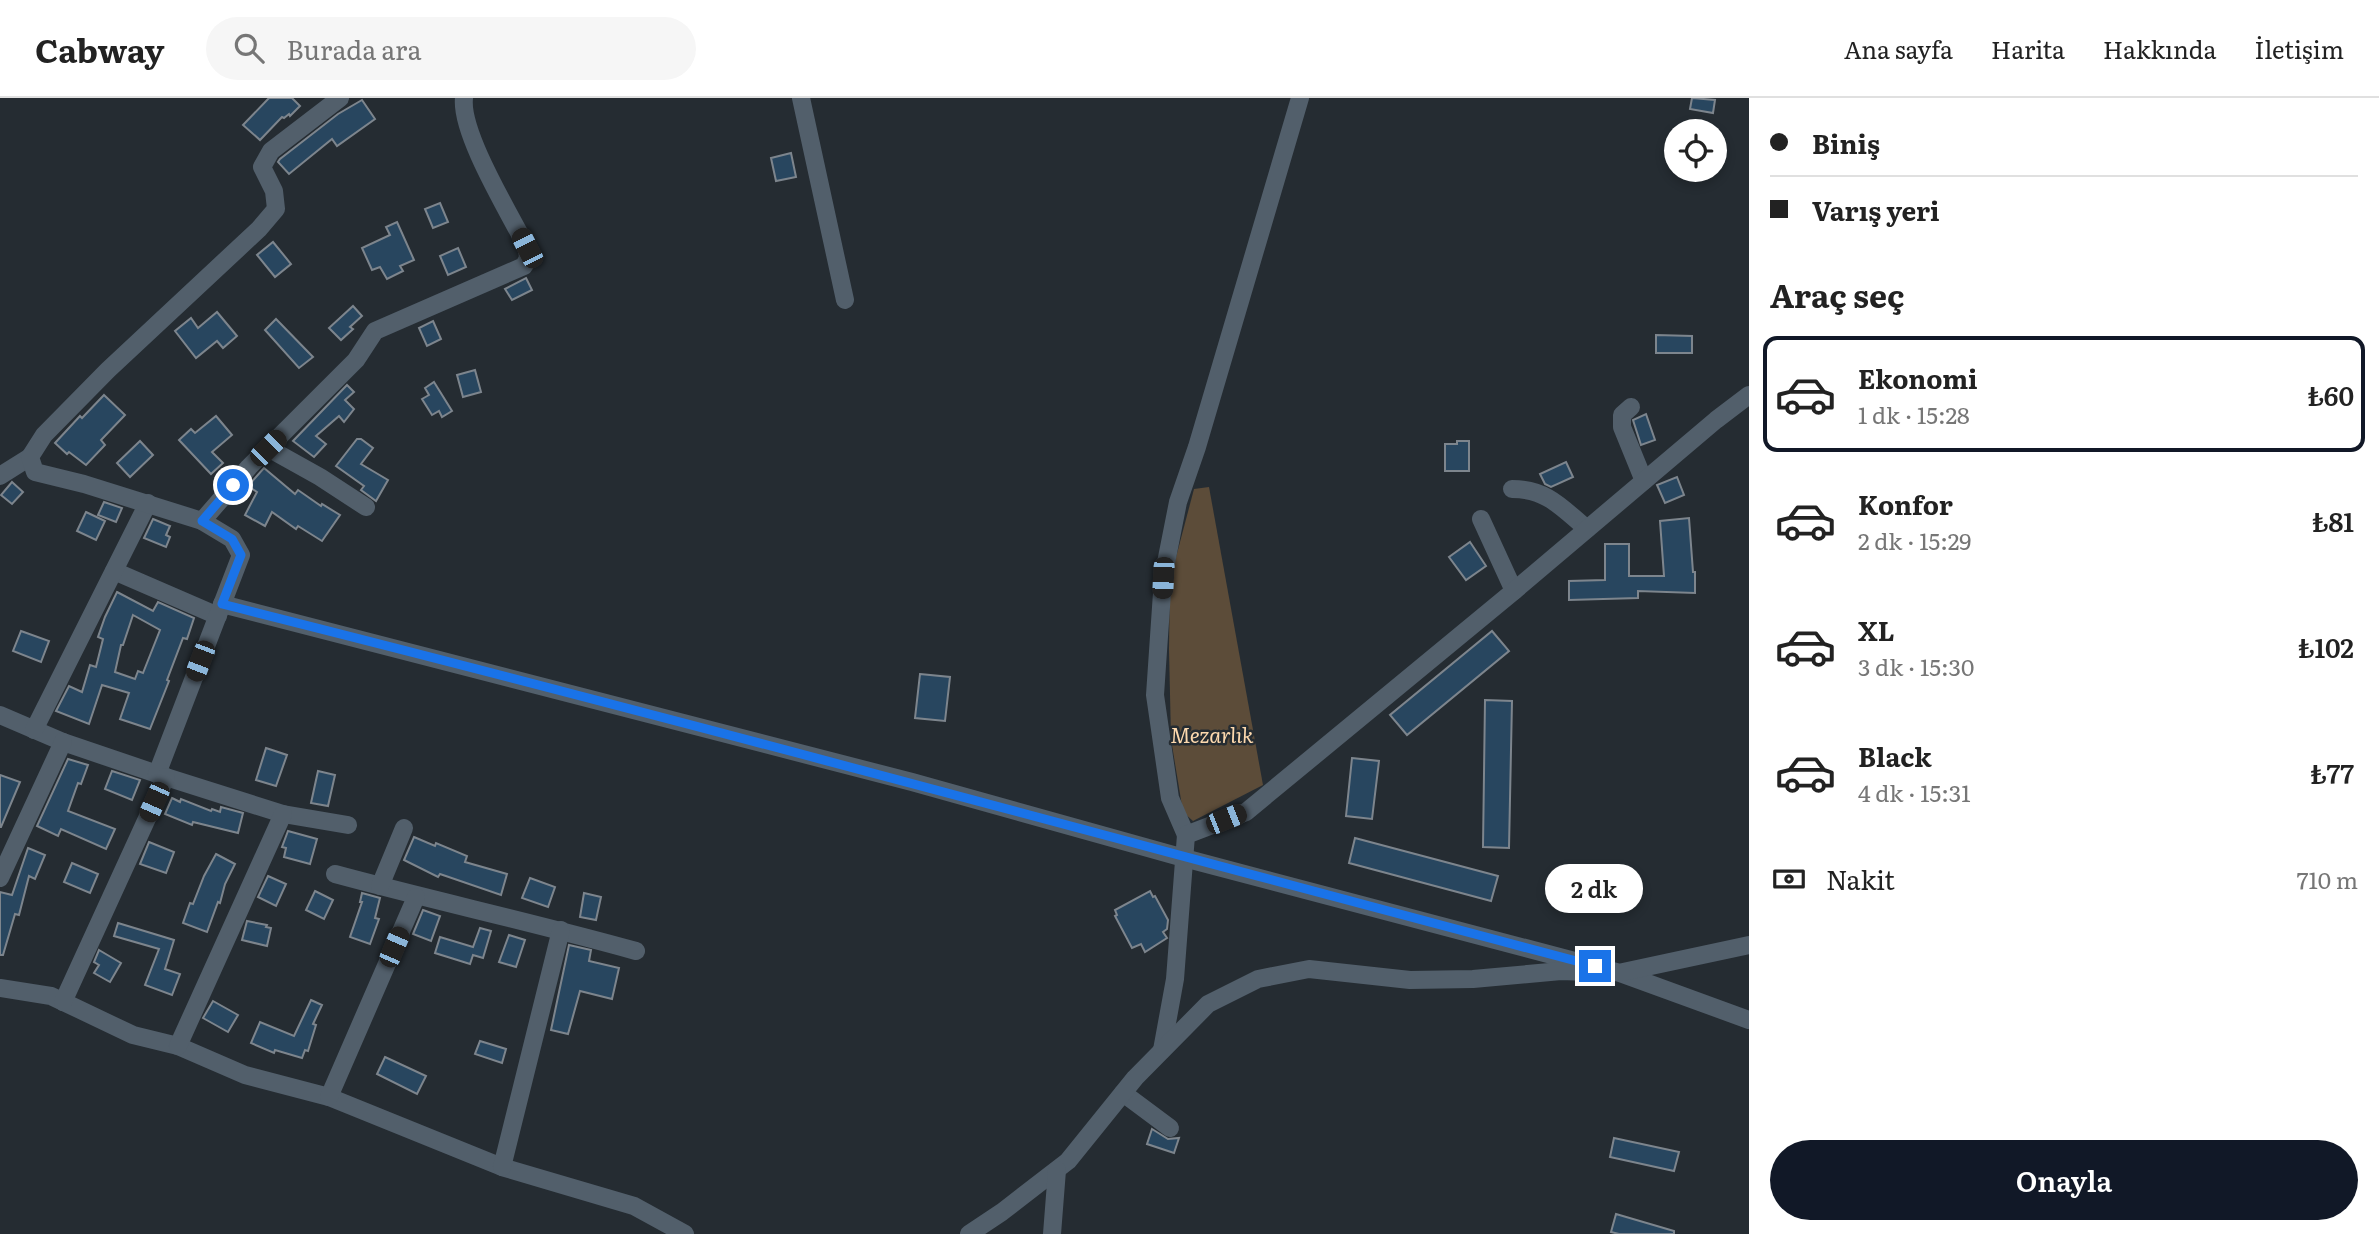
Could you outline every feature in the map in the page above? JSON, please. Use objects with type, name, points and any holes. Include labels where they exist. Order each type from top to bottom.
[{"type":"street","points":[[0,476],[30,457],[44,435],[80,398],[259,229],[276,209],[274,191],[262,167],[271,151],[340,98]]},
{"type":"street","points":[[202,521],[268,448],[356,360],[375,331],[524,266],[528,258],[527,248],[478,151],[463,112],[464,98]]},
{"type":"street","points":[[801,98],[845,300]]},
{"type":"street","points":[[1162,1050],[1175,979],[1186,835],[1170,798],[1156,695],[1163,578],[1178,502],[1300,98]]},
{"type":"street","points":[[1186,835],[1246,811],[1749,395]]},
{"type":"street","points":[[1631,407],[1622,415],[1622,427],[1644,481]]},
{"type":"street","points":[[268,448],[366,507]]},
{"type":"street","points":[[30,457],[35,472],[202,521],[232,539],[241,555],[161,776],[63,1002]]},
{"type":"street","points":[[1512,489],[1529,489],[1549,496],[1587,529]]},
{"type":"street","points":[[34,730],[148,503]]},
{"type":"street","points":[[1481,519],[1514,591]]},
{"type":"street","points":[[114,571],[220,610],[912,782],[1184,858],[1620,973],[1749,1020]]},
{"type":"street","points":[[0,715],[63,742],[161,776],[283,814],[348,825]]},
{"type":"street","points":[[0,878],[63,742]]},
{"type":"street","points":[[178,1046],[283,814]]},
{"type":"street","points":[[380,886],[404,828]]},
{"type":"street","points":[[335,874],[416,897],[469,907],[636,951]]},
{"type":"street","points":[[329,1097],[416,897]]},
{"type":"street","points":[[502,1167],[561,930]]},
{"type":"street","points":[[970,1234],[1069,1161],[1123,1093],[1208,1004],[1258,979],[1309,969],[1410,981],[1473,979],[1561,971],[1620,973],[1749,944]]},
{"type":"street","points":[[0,988],[51,996],[133,1035],[178,1046],[244,1075],[329,1097],[502,1167],[634,1206],[685,1234]]},
{"type":"street","points":[[1123,1093],[1170,1128]]},
{"type":"street","points":[[1052,1234],[1057,1170]]},
{"type":"green space","name":"Mezarlık","points":[[1209,487],[1263,785],[1193,821],[1183,812],[1171,739],[1170,580],[1194,489]]},
{"type":"building","points":[[269,98],[292,98],[300,106],[290,116],[289,114],[282,117],[260,140],[243,125]]},
{"type":"building","points":[[1692,98],[1715,100],[1713,113],[1690,109]]},
{"type":"building","points":[[362,100],[375,119],[337,146],[332,139],[289,174],[278,162],[338,114]]},
{"type":"building","points":[[791,153],[796,177],[776,181],[771,158]]},
{"type":"building","points":[[440,203],[448,222],[433,228],[425,209]]},
{"type":"building","points":[[397,222],[414,260],[400,266],[403,271],[387,279],[380,267],[372,270],[362,248],[390,235],[386,227]]},
{"type":"building","points":[[273,242],[291,264],[275,277],[257,255]]},
{"type":"building","points":[[458,248],[466,267],[448,275],[440,256]]},
{"type":"building","points":[[526,278],[532,290],[512,300],[505,289]]},
{"type":"building","points":[[353,306],[362,316],[341,340],[329,328]]},
{"type":"building","points":[[217,312],[237,336],[223,348],[217,341],[196,358],[175,331],[191,318],[198,328]]},
{"type":"building","points":[[276,319],[313,357],[299,368],[265,330]]},
{"type":"building","points":[[433,321],[441,339],[427,346],[419,328]]},
{"type":"building","points":[[1656,335],[1692,336],[1692,353],[1656,353]]},
{"type":"building","points":[[475,370],[481,392],[463,397],[457,375]]},
{"type":"building","points":[[434,382],[452,411],[442,417],[439,411],[432,415],[422,399],[429,395],[425,388]]},
{"type":"building","points":[[347,385],[354,392],[345,400],[354,409],[344,422],[339,416],[316,436],[326,444],[314,457],[293,441]]},
{"type":"building","points":[[104,395],[125,415],[101,440],[105,445],[86,465],[55,443]]},
{"type":"building","points":[[1646,414],[1655,440],[1641,445],[1633,420]]},
{"type":"building","points":[[216,416],[232,435],[212,452],[223,463],[211,474],[179,440],[191,429],[195,433]]},
{"type":"building","points":[[357,439],[373,448],[361,464],[388,480],[376,501],[361,490],[364,486],[336,466]]},
{"type":"building","points":[[140,441],[153,455],[130,477],[117,463]]},
{"type":"building","points":[[1457,441],[1469,441],[1469,471],[1445,471],[1445,444],[1457,444]]},
{"type":"building","points":[[1566,462],[1573,477],[1551,487],[1545,484],[1540,474]]},
{"type":"building","points":[[264,468],[295,494],[298,490],[340,515],[322,541],[298,526],[296,529],[272,512],[265,526],[245,515],[257,492],[248,486]]},
{"type":"building","points":[[1677,477],[1684,495],[1665,503],[1657,485]]},
{"type":"building","points":[[12,482],[23,492],[12,504],[1,495]]},
{"type":"building","points":[[104,502],[122,508],[116,522],[98,515]]},
{"type":"building","points":[[86,512],[105,521],[96,540],[77,531]]},
{"type":"building","points":[[1689,518],[1695,593],[1638,591],[1638,598],[1569,600],[1569,581],[1605,580],[1605,544],[1629,544],[1629,576],[1664,576],[1660,521]]},
{"type":"building","points":[[153,519],[170,526],[166,535],[170,537],[166,547],[144,538]]},
{"type":"building","points":[[1470,542],[1486,566],[1466,580],[1449,557]]},
{"type":"building","points":[[117,592],[153,611],[158,602],[194,618],[187,639],[183,638],[150,729],[120,719],[129,693],[102,685],[89,724],[56,711],[69,686],[82,692],[90,665],[96,667],[103,639],[98,637]],"holes":[[[133,615],[160,630],[143,673],[138,671],[135,679],[115,672],[121,645]]]},
{"type":"building","points":[[21,631],[49,641],[41,662],[13,651]]},
{"type":"building","points":[[1492,631],[1509,651],[1407,735],[1390,715]]},
{"type":"building","points":[[920,674],[950,677],[945,721],[915,718]]},
{"type":"building","points":[[1485,700],[1512,701],[1509,848],[1483,847]]},
{"type":"building","points":[[266,748],[287,755],[276,786],[256,780]]},
{"type":"building","points":[[1352,758],[1379,761],[1372,819],[1346,816]]},
{"type":"building","points":[[68,759],[88,765],[68,811],[115,829],[106,849],[61,829],[58,836],[37,826]]},
{"type":"building","points":[[112,771],[140,780],[132,800],[105,789]]},
{"type":"building","points":[[318,771],[335,775],[328,806],[311,803]]},
{"type":"building","points":[[0,775],[20,782],[1,827],[0,827]]},
{"type":"building","points":[[172,798],[211,811],[220,812],[221,807],[243,813],[238,833],[193,822],[192,825],[165,814]]},
{"type":"building","points":[[288,831],[317,839],[310,864],[284,857],[286,848],[282,847]]},
{"type":"building","points":[[414,837],[467,856],[465,862],[507,874],[501,895],[440,874],[438,877],[404,860]]},
{"type":"building","points":[[1355,838],[1498,876],[1491,901],[1349,863]]},
{"type":"building","points":[[149,842],[174,852],[166,873],[140,864]]},
{"type":"building","points":[[28,848],[45,855],[35,879],[29,876],[19,915],[15,914],[3,955],[0,955],[0,892],[12,895]]},
{"type":"building","points":[[216,854],[235,864],[207,932],[183,923],[190,903],[193,904]]},
{"type":"building","points":[[72,863],[98,874],[90,893],[64,882]]},
{"type":"building","points":[[268,876],[286,884],[276,906],[258,897]]},
{"type":"building","points":[[530,878],[555,887],[548,907],[522,898]]},
{"type":"building","points":[[315,891],[333,900],[324,919],[306,910]]},
{"type":"building","points":[[1150,891],[1168,920],[1167,929],[1163,932],[1167,938],[1145,952],[1141,944],[1132,948],[1115,916],[1115,910]]},
{"type":"building","points":[[362,893],[380,898],[375,918],[379,919],[370,944],[350,937],[362,902]]},
{"type":"building","points":[[584,893],[601,897],[596,920],[580,917]]},
{"type":"building","points":[[423,910],[440,916],[431,941],[413,934]]},
{"type":"building","points":[[247,921],[271,928],[267,946],[242,940]]},
{"type":"building","points":[[118,923],[174,940],[165,969],[180,974],[172,995],[145,985],[159,949],[114,936]]},
{"type":"building","points":[[480,928],[491,931],[483,958],[473,955],[470,964],[435,953],[440,937],[473,947]]},
{"type":"building","points":[[509,935],[525,940],[516,967],[499,962]]},
{"type":"building","points":[[569,945],[591,950],[589,961],[619,968],[612,999],[580,991],[568,1034],[551,1030]]},
{"type":"building","points":[[99,950],[121,963],[110,982],[94,973],[99,965],[94,962]]},
{"type":"building","points":[[311,1000],[322,1005],[313,1024],[316,1025],[308,1051],[305,1050],[302,1058],[275,1050],[274,1053],[251,1043],[260,1022],[294,1036]]},
{"type":"building","points":[[213,1001],[238,1015],[228,1032],[203,1018]]},
{"type":"building","points":[[480,1041],[506,1049],[502,1063],[475,1054]]},
{"type":"building","points":[[385,1057],[426,1076],[417,1094],[377,1074]]},
{"type":"building","points":[[1152,1129],[1168,1139],[1179,1138],[1174,1153],[1147,1144]]},
{"type":"building","points":[[1614,1138],[1679,1152],[1674,1171],[1610,1157]]},
{"type":"building","points":[[1616,1214],[1674,1231],[1674,1234],[1611,1232]]},
{"type":"route","points":[[233,485],[202,521],[232,539],[241,555],[222,604],[912,782],[1184,858],[1595,966]]}]
